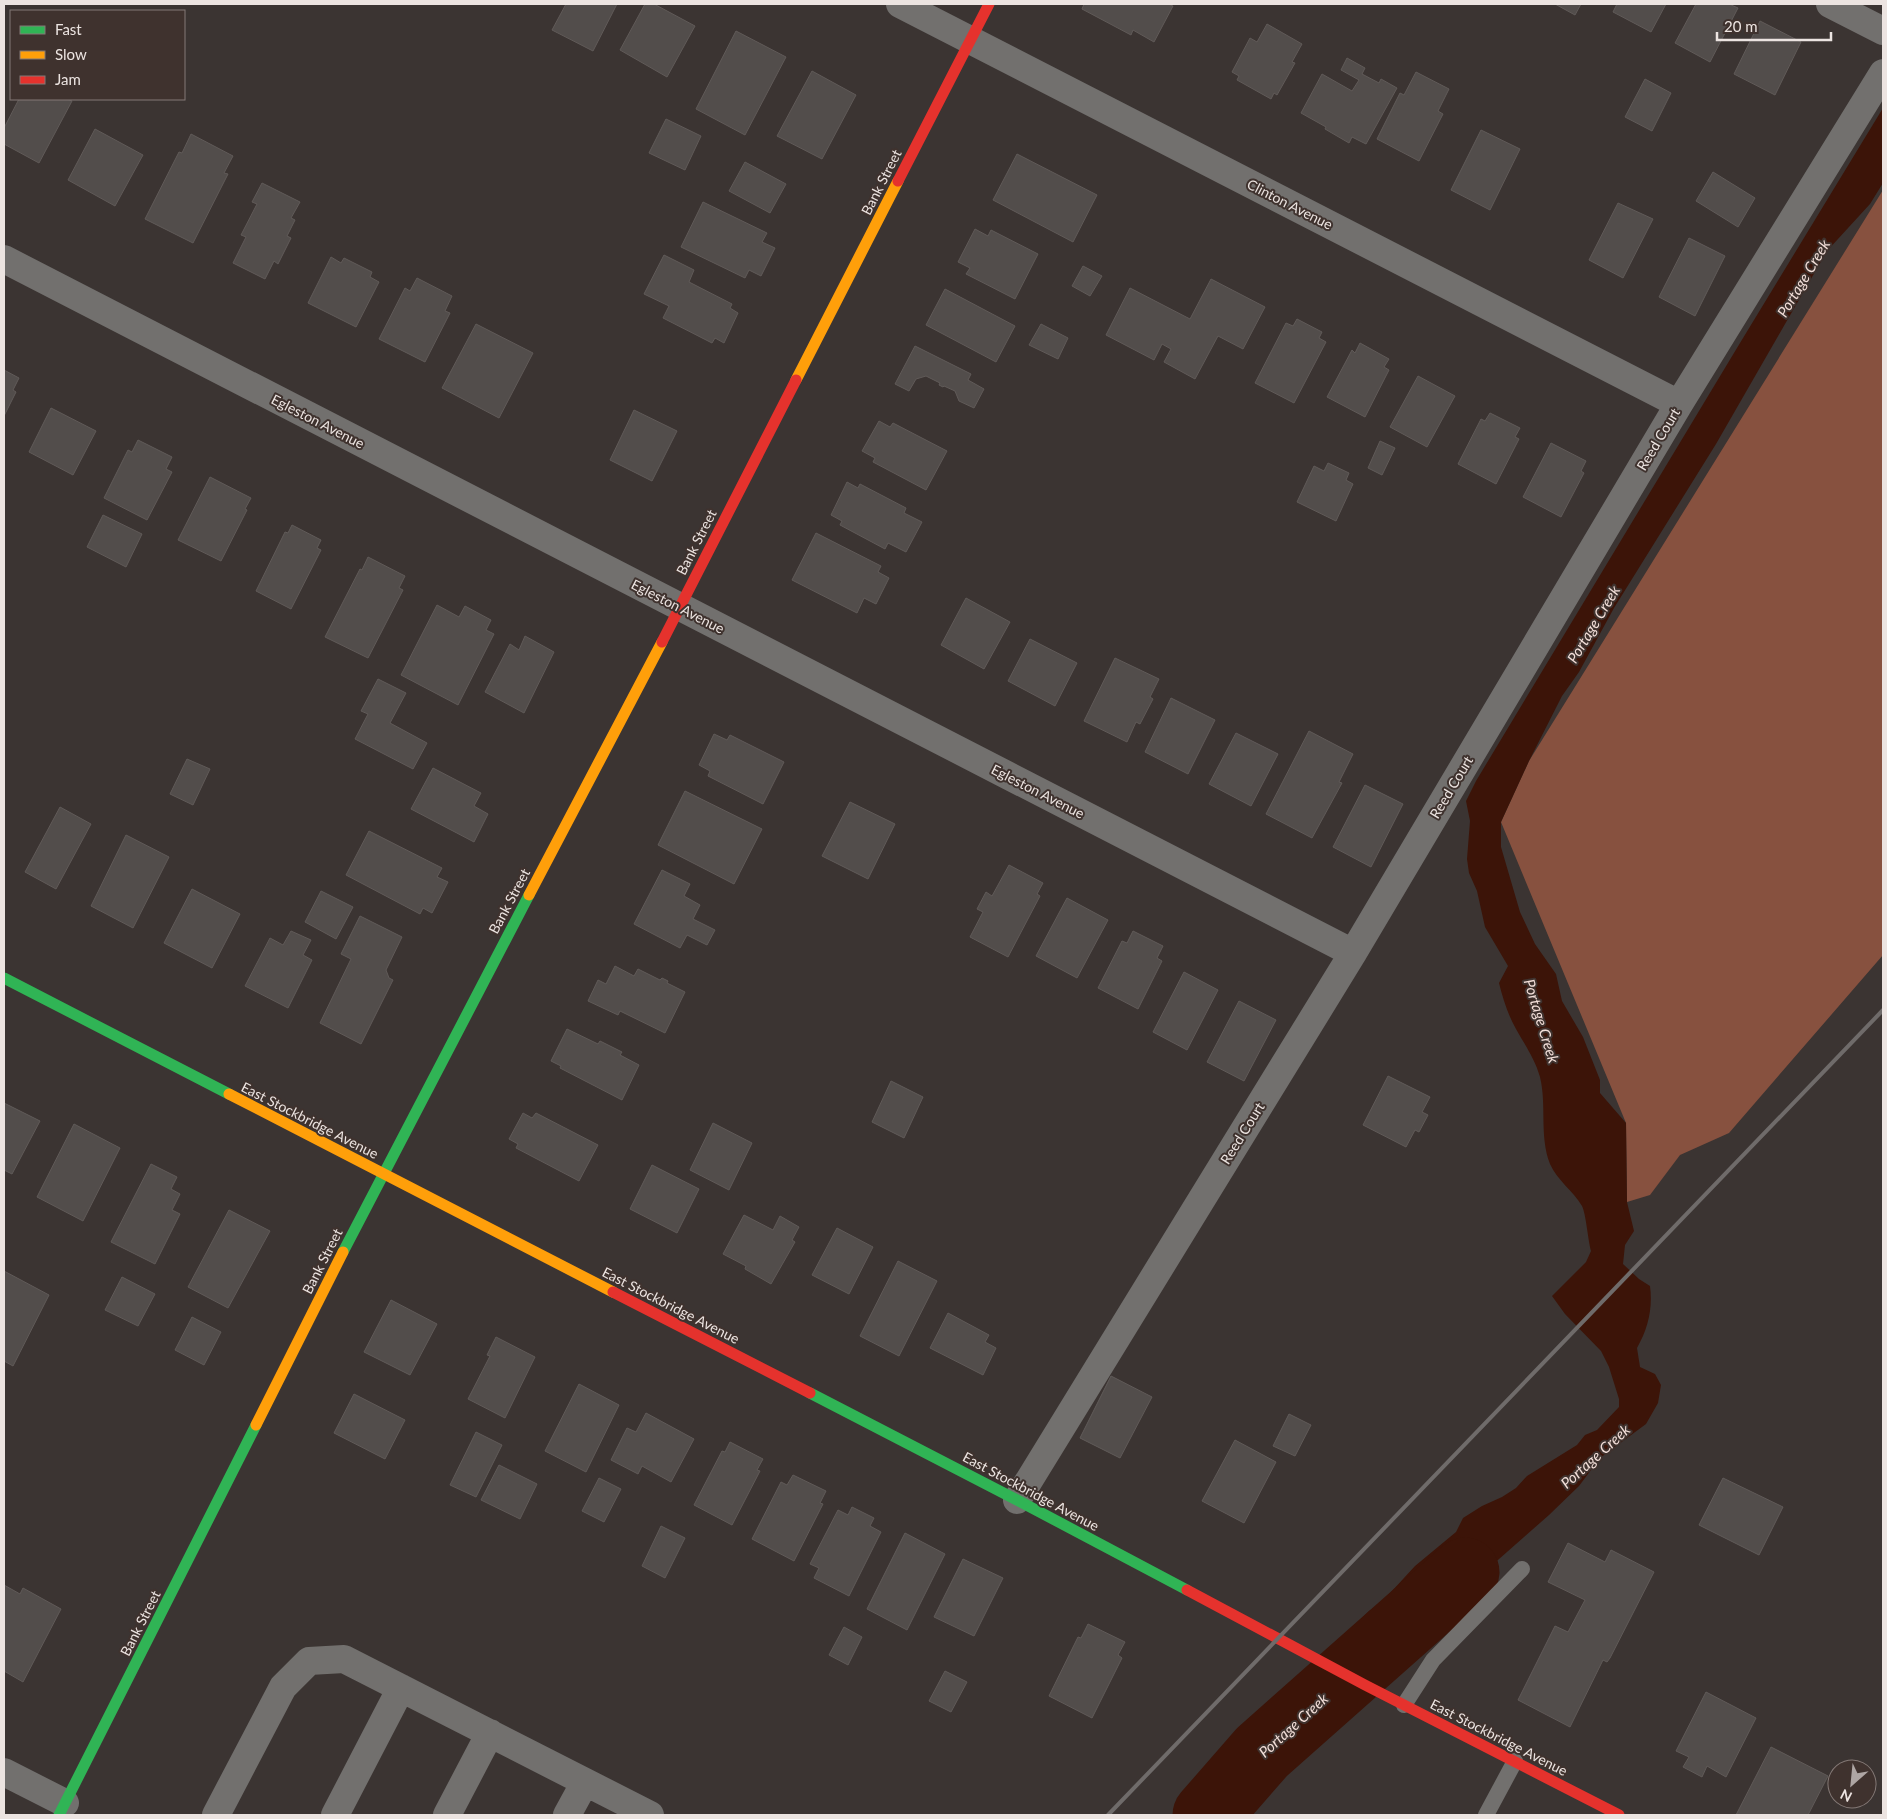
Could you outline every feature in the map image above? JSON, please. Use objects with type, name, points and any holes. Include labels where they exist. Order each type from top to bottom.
[{"type":"street","name":"Clinton Avenue","points":[[900,4],[1679,404]]},
{"type":"street","name":"Bank Street","points":[[62,1809],[383,1174],[680,607],[989,4]]},
{"type":"street","points":[[1830,4],[1883,31]]},
{"type":"street","name":"Reed Court","points":[[1017,1500],[1353,953],[1679,404],[1883,73]]},
{"type":"street","name":"Egleston Avenue","points":[[4,259],[1353,953]]},
{"type":"street","name":"East Stockbridge Avenue","points":[[4,978],[1017,1500],[1365,1685],[1620,1815]]},
{"type":"street","points":[[216,1815],[283,1687],[309,1661],[344,1659],[650,1815]]},
{"type":"street","points":[[335,1815],[401,1688]]},
{"type":"street","points":[[447,1815],[490,1734]]},
{"type":"street","points":[[4,1772],[62,1809]]},
{"type":"street","points":[[567,1815],[585,1782]]},
{"type":"lane","points":[[1404,1705],[1433,1660],[1522,1569]]},
{"type":"lane","points":[[1486,1815],[1515,1762]]},
{"type":"shaded area","points":[[1883,190],[1883,955],[1729,1133],[1680,1155],[1650,1195],[1627,1202],[1626,1123],[1501,822],[1529,761]]},
{"type":"water","points":[[1883,108],[1883,183],[1870,204],[1827,251],[1716,444],[1614,608],[1579,672],[1562,696],[1501,822],[1501,847],[1520,912],[1535,944],[1556,974],[1562,1001],[1583,1037],[1600,1080],[1600,1093],[1626,1123],[1627,1202],[1634,1231],[1625,1245],[1623,1264],[1639,1279],[1650,1286],[1649,1318],[1637,1348],[1640,1367],[1655,1374],[1661,1385],[1658,1403],[1646,1424],[1600,1458],[1579,1486],[1549,1515],[1406,1641],[1363,1617],[1381,1603],[1415,1566],[1456,1532],[1463,1518],[1482,1506],[1502,1497],[1516,1488],[1527,1476],[1577,1445],[1585,1435],[1597,1430],[1619,1407],[1619,1399],[1609,1367],[1601,1351],[1565,1314],[1552,1296],[1586,1262],[1591,1251],[1586,1221],[1582,1206],[1550,1164],[1545,1142],[1540,1077],[1533,1058],[1513,1024],[1506,1007],[1499,983],[1508,966],[1485,927],[1477,891],[1469,873],[1467,859],[1470,821],[1466,801],[1476,781]]},
{"type":"water","points":[[1293,1711],[1322,1726],[1242,1815],[1174,1815],[1260,1731]]},
{"type":"building","points":[[566,4],[617,4],[593,51],[552,30]]},
{"type":"building","points":[[645,4],[654,4],[695,26],[667,77],[620,50]]},
{"type":"building","points":[[1084,4],[1168,4],[1173,6],[1154,42],[1133,30],[1131,35],[1082,9]]},
{"type":"building","points":[[1555,4],[1581,4],[1575,15]]},
{"type":"building","points":[[1617,4],[1666,4],[1651,32],[1613,12]]},
{"type":"building","points":[[1696,4],[1729,4],[1738,8],[1710,62],[1675,43]]},
{"type":"building","points":[[1760,21],[1801,42],[1775,95],[1734,74]]},
{"type":"building","points":[[1267,24],[1302,44],[1292,62],[1295,63],[1277,95],[1274,93],[1271,99],[1237,80],[1239,76],[1232,72],[1250,38],[1257,42]]},
{"type":"building","points":[[736,31],[786,57],[745,135],[696,109]]},
{"type":"building","points":[[1347,58],[1365,68],[1362,74],[1379,83],[1381,79],[1397,88],[1366,144],[1352,137],[1349,143],[1301,113],[1322,74],[1352,91],[1359,80],[1341,70]]},
{"type":"building","points":[[812,71],[856,95],[822,159],[777,136]]},
{"type":"building","points":[[1416,72],[1449,89],[1438,111],[1443,114],[1419,161],[1377,139],[1400,93],[1404,95]]},
{"type":"building","points":[[1645,79],[1671,93],[1652,131],[1625,117]]},
{"type":"building","points":[[18,100],[72,101],[39,163],[4,144],[4,128]]},
{"type":"building","points":[[666,119],[701,136],[685,170],[649,153]]},
{"type":"building","points":[[95,129],[143,155],[115,206],[68,180]]},
{"type":"building","points":[[1481,130],[1520,149],[1490,210],[1451,190]]},
{"type":"building","points":[[191,134],[233,156],[224,173],[228,174],[193,243],[145,219],[179,152],[182,153]]},
{"type":"building","points":[[1017,154],[1097,195],[1073,242],[993,200]]},
{"type":"building","points":[[745,162],[786,184],[770,213],[729,191]]},
{"type":"building","points":[[1713,172],[1755,198],[1738,227],[1696,201]]},
{"type":"building","points":[[262,183],[300,202],[291,218],[295,220],[287,236],[291,238],[278,264],[274,261],[265,279],[233,263],[246,237],[241,235],[257,204],[252,202]]},
{"type":"building","points":[[703,202],[767,233],[762,242],[775,248],[761,276],[749,270],[745,278],[681,247]]},
{"type":"building","points":[[1618,203],[1653,219],[1623,278],[1589,260]]},
{"type":"building","points":[[975,229],[988,236],[991,230],[1038,254],[1015,299],[966,274],[970,268],[958,262]]},
{"type":"building","points":[[1689,238],[1725,256],[1695,316],[1659,297]]},
{"type":"building","points":[[664,255],[694,270],[689,282],[732,304],[730,308],[738,313],[724,343],[715,338],[712,343],[663,318],[669,306],[644,294]]},
{"type":"building","points":[[331,257],[341,263],[344,258],[372,272],[370,277],[379,282],[356,327],[308,303]]},
{"type":"building","points":[[1083,266],[1102,276],[1090,296],[1072,286]]},
{"type":"building","points":[[417,278],[452,296],[445,311],[450,313],[425,362],[379,339],[405,288],[410,291]]},
{"type":"building","points":[[1211,279],[1265,307],[1243,349],[1218,336],[1195,379],[1164,362],[1171,349],[1162,344],[1154,360],[1106,335],[1130,288],[1190,319]]},
{"type":"building","points":[[945,289],[1015,326],[996,362],[926,325]]},
{"type":"building","points":[[1297,319],[1322,332],[1319,338],[1326,342],[1294,403],[1255,383],[1286,323],[1293,326]]},
{"type":"building","points":[[476,324],[533,353],[499,418],[442,388]]},
{"type":"building","points":[[1041,324],[1068,338],[1058,359],[1029,345]]},
{"type":"building","points":[[1360,343],[1389,359],[1384,367],[1389,370],[1365,417],[1327,397],[1352,350],[1355,353]]},
{"type":"building","points":[[915,346],[971,374],[968,380],[984,389],[974,408],[959,401],[955,391],[939,385],[940,383],[926,376],[916,379],[909,391],[895,384]]},
{"type":"building","points":[[4,370],[19,378],[13,390],[16,392],[4,416]]},
{"type":"building","points":[[1418,376],[1455,396],[1427,447],[1390,427]]},
{"type":"building","points":[[51,408],[96,431],[73,475],[29,452]]},
{"type":"building","points":[[634,410],[677,431],[652,481],[610,460]]},
{"type":"building","points":[[1490,413],[1520,428],[1515,437],[1519,439],[1496,484],[1458,464],[1481,419],[1485,421]]},
{"type":"building","points":[[879,421],[890,427],[893,423],[947,451],[926,490],[873,462],[875,458],[862,451]]},
{"type":"building","points":[[138,440],[172,457],[166,469],[172,472],[147,520],[104,498],[128,450],[132,452]]},
{"type":"building","points":[[1380,441],[1395,448],[1382,475],[1368,468]]},
{"type":"building","points":[[1551,443],[1586,461],[1581,471],[1584,473],[1561,517],[1523,497]]},
{"type":"building","points":[[1328,463],[1349,473],[1346,480],[1353,484],[1336,521],[1297,502],[1314,466],[1324,471]]},
{"type":"building","points":[[210,477],[251,498],[245,509],[247,510],[221,561],[178,540]]},
{"type":"building","points":[[847,482],[858,488],[860,484],[906,508],[904,513],[922,522],[906,552],[888,543],[885,549],[840,525],[842,521],[831,515]]},
{"type":"building","points":[[103,515],[142,534],[126,567],[87,547]]},
{"type":"building","points":[[292,525],[321,540],[317,548],[321,550],[291,609],[256,591],[285,532],[288,533]]},
{"type":"building","points":[[816,533],[881,566],[878,572],[889,578],[876,604],[864,598],[857,613],[792,580]]},
{"type":"building","points":[[368,557],[405,576],[399,588],[403,590],[368,658],[325,637]]},
{"type":"building","points":[[966,598],[1010,622],[984,669],[941,645]]},
{"type":"building","points":[[437,605],[459,617],[465,606],[491,620],[486,630],[494,634],[458,705],[401,675]]},
{"type":"building","points":[[525,636],[554,652],[524,713],[485,692],[510,644],[519,650]]},
{"type":"building","points":[[1030,639],[1077,663],[1055,706],[1008,681]]},
{"type":"building","points":[[1115,658],[1159,679],[1150,697],[1153,699],[1140,724],[1136,722],[1127,742],[1084,721]]},
{"type":"building","points":[[378,679],[406,693],[390,723],[427,743],[413,769],[355,739],[368,714],[361,711]]},
{"type":"building","points":[[1171,698],[1215,720],[1188,774],[1145,752]]},
{"type":"building","points":[[1309,731],[1353,754],[1339,782],[1342,783],[1312,838],[1266,814]]},
{"type":"building","points":[[1236,733],[1278,754],[1251,806],[1209,784]]},
{"type":"building","points":[[714,734],[727,740],[730,735],[784,762],[763,804],[708,776],[710,771],[699,765]]},
{"type":"building","points":[[187,759],[210,769],[193,805],[170,794]]},
{"type":"building","points":[[433,768],[481,793],[474,806],[488,814],[474,842],[411,809]]},
{"type":"building","points":[[1365,785],[1403,804],[1371,867],[1333,847]]},
{"type":"building","points":[[685,791],[762,829],[734,884],[658,845]]},
{"type":"building","points":[[850,802],[895,824],[868,879],[822,856]]},
{"type":"building","points":[[60,807],[91,824],[56,889],[25,872]]},
{"type":"building","points":[[369,831],[442,868],[437,877],[448,882],[432,913],[423,908],[420,914],[346,875]]},
{"type":"building","points":[[126,835],[169,857],[133,928],[91,906]]},
{"type":"building","points":[[1009,865],[1043,883],[1037,894],[1040,896],[1008,957],[970,937],[983,912],[977,909],[986,892],[992,896]]},
{"type":"building","points":[[662,870],[690,884],[684,896],[700,905],[693,919],[715,930],[707,945],[687,935],[680,948],[634,924]]},
{"type":"building","points":[[192,889],[240,914],[212,968],[164,943]]},
{"type":"building","points":[[321,891],[353,907],[336,939],[305,922]]},
{"type":"building","points":[[1067,898],[1108,920],[1077,978],[1036,956]]},
{"type":"building","points":[[360,916],[402,937],[386,970],[389,978],[393,980],[361,1044],[320,1023],[351,959],[341,954]]},
{"type":"building","points":[[291,931],[311,940],[303,955],[312,960],[288,1008],[245,986],[270,938],[283,945]]},
{"type":"building","points":[[1133,931],[1163,946],[1157,958],[1162,961],[1138,1009],[1098,988],[1122,941],[1127,943]]},
{"type":"building","points":[[615,966],[634,976],[638,969],[660,980],[662,978],[668,981],[667,983],[685,992],[665,1033],[620,1011],[618,1015],[588,1001],[598,980],[606,984]]},
{"type":"building","points":[[1184,972],[1218,990],[1187,1050],[1153,1032]]},
{"type":"building","points":[[1239,1001],[1276,1020],[1244,1081],[1207,1062]]},
{"type":"building","points":[[567,1029],[598,1044],[600,1041],[622,1052],[620,1055],[639,1065],[622,1100],[560,1068],[561,1066],[551,1061]]},
{"type":"building","points":[[1388,1076],[1430,1097],[1422,1112],[1428,1115],[1419,1132],[1415,1130],[1406,1147],[1363,1125]]},
{"type":"building","points":[[891,1081],[923,1097],[904,1138],[872,1122]]},
{"type":"building","points":[[4,1103],[40,1121],[12,1174],[4,1170]]},
{"type":"building","points":[[523,1113],[532,1118],[536,1113],[598,1145],[579,1181],[516,1148],[518,1144],[509,1139]]},
{"type":"building","points":[[713,1123],[752,1143],[729,1190],[690,1170]]},
{"type":"building","points":[[74,1124],[120,1148],[83,1221],[37,1197]]},
{"type":"building","points":[[151,1164],[177,1177],[171,1189],[180,1194],[172,1210],[180,1214],[155,1264],[111,1242]]},
{"type":"building","points":[[652,1165],[699,1189],[677,1233],[630,1209]]},
{"type":"building","points":[[229,1210],[270,1231],[228,1308],[188,1287]]},
{"type":"building","points":[[744,1215],[773,1230],[780,1216],[799,1227],[792,1240],[795,1242],[771,1284],[745,1269],[746,1266],[723,1254]]},
{"type":"building","points":[[837,1228],[873,1247],[849,1294],[812,1275]]},
{"type":"building","points":[[898,1261],[937,1281],[899,1356],[860,1336]]},
{"type":"building","points":[[4,1271],[49,1295],[13,1366],[4,1361]]},
{"type":"building","points":[[122,1277],[155,1294],[138,1326],[105,1310]]},
{"type":"building","points":[[391,1300],[437,1324],[410,1375],[364,1352]]},
{"type":"building","points":[[948,1313],[989,1335],[985,1342],[996,1348],[983,1375],[930,1348]]},
{"type":"building","points":[[192,1317],[221,1332],[204,1365],[175,1350]]},
{"type":"building","points":[[496,1337],[535,1357],[505,1418],[468,1399],[490,1356],[487,1355]]},
{"type":"building","points":[[1111,1376],[1152,1397],[1120,1458],[1080,1438]]},
{"type":"building","points":[[579,1384],[619,1405],[586,1472],[545,1451]]},
{"type":"building","points":[[354,1394],[405,1420],[385,1459],[334,1433]]},
{"type":"building","points":[[646,1413],[694,1439],[671,1482],[642,1466],[638,1474],[611,1460],[627,1428],[636,1432]]},
{"type":"building","points":[[1289,1414],[1311,1425],[1295,1456],[1273,1446]]},
{"type":"building","points":[[476,1432],[502,1445],[476,1497],[450,1485]]},
{"type":"building","points":[[1235,1440],[1276,1462],[1244,1523],[1202,1501]]},
{"type":"building","points":[[730,1442],[763,1459],[757,1470],[760,1471],[732,1525],[694,1505],[722,1451],[725,1452]]},
{"type":"building","points":[[499,1465],[537,1484],[520,1519],[481,1500]]},
{"type":"building","points":[[793,1475],[826,1491],[820,1503],[823,1504],[794,1561],[752,1539],[781,1482],[787,1485]]},
{"type":"building","points":[[599,1478],[621,1489],[604,1522],[582,1511]]},
{"type":"building","points":[[1723,1478],[1783,1507],[1759,1555],[1699,1525]]},
{"type":"building","points":[[852,1507],[874,1518],[870,1526],[881,1532],[849,1596],[814,1578],[819,1568],[810,1564],[838,1510],[848,1515]]},
{"type":"building","points":[[661,1526],[685,1538],[665,1578],[642,1566]]},
{"type":"building","points":[[905,1533],[945,1554],[907,1630],[867,1609]]},
{"type":"building","points":[[1568,1543],[1605,1562],[1611,1550],[1654,1572],[1610,1658],[1607,1662],[1603,1660],[1570,1727],[1518,1700],[1555,1626],[1568,1632],[1585,1600],[1548,1582]]},
{"type":"building","points":[[963,1559],[1003,1578],[974,1636],[934,1617]]},
{"type":"building","points":[[4,1585],[20,1594],[23,1588],[61,1609],[23,1682],[4,1671]]},
{"type":"building","points":[[1088,1624],[1125,1642],[1118,1655],[1122,1658],[1092,1718],[1049,1696],[1078,1637],[1081,1638]]},
{"type":"building","points":[[844,1627],[862,1637],[848,1665],[829,1655]]},
{"type":"building","points":[[945,1671],[967,1682],[951,1712],[929,1701]]},
{"type":"building","points":[[1706,1692],[1756,1718],[1726,1777],[1707,1766],[1702,1777],[1683,1767],[1689,1757],[1676,1751]]},
{"type":"building","points":[[1771,1747],[1827,1775],[1808,1815],[1736,1815]]},
{"type":"waterway","name":"Portage Creek","points":[[1207,1815],[1262,1752],[1465,1572]]},
{"type":"railway","points":[[1108,1815],[1883,1010]]},
{"type":"traffic: fast","points":[[343,1252],[529,895]]},
{"type":"traffic: fast","points":[[4,978],[229,1094]]},
{"type":"traffic: fast","points":[[810,1393],[1187,1590]]},
{"type":"traffic: fast","points":[[59,1815],[256,1425]]},
{"type":"traffic: slow","points":[[796,380],[898,181]]},
{"type":"traffic: slow","points":[[529,895],[662,642]]},
{"type":"traffic: slow","points":[[229,1094],[613,1292]]},
{"type":"traffic: slow","points":[[256,1425],[343,1252]]},
{"type":"traffic: jam","points":[[898,181],[989,4]]},
{"type":"traffic: jam","points":[[662,642],[796,380]]},
{"type":"traffic: jam","points":[[613,1292],[810,1393]]},
{"type":"traffic: jam","points":[[1187,1590],[1365,1685],[1619,1815]]}]
